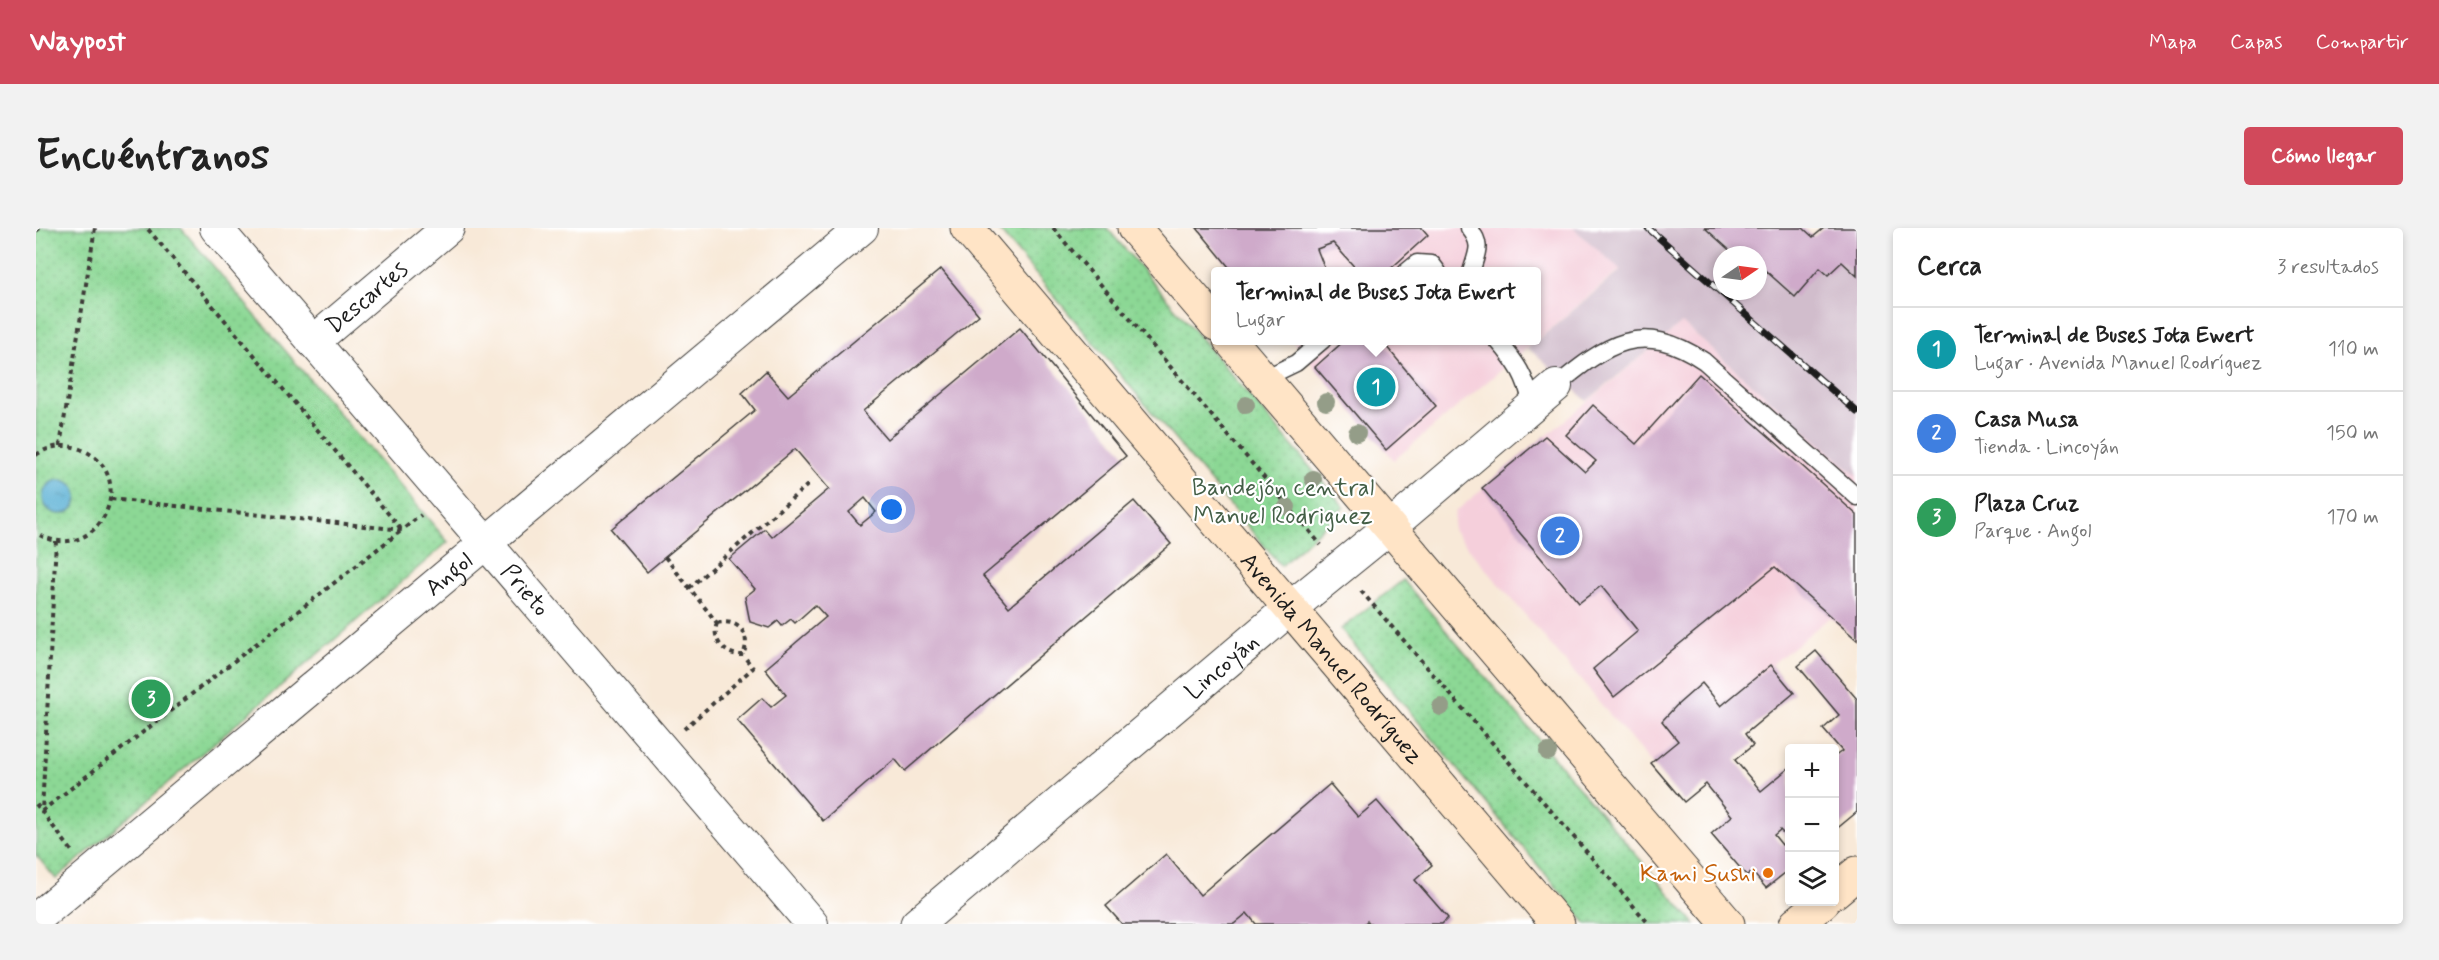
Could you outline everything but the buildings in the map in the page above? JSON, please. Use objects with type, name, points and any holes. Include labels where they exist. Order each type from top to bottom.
[{"type":"main road","name":"Avenida Manuel Rodríguez","points":[[967,228],[1558,924]]},
{"type":"main road","points":[[1134,228],[1211,319]]},
{"type":"main road","points":[[1234,345],[1728,924]]},
{"type":"main road","points":[[1839,888],[1857,873]]},
{"type":"main road","points":[[1796,924],[1818,906]]},
{"type":"street","name":"Prieto","points":[[216,228],[812,924]]},
{"type":"street","name":"Descartes","points":[[313,342],[448,228]]},
{"type":"street","name":"Angol","points":[[44,913],[862,228]]},
{"type":"street","name":"Lincoyán","points":[[917,924],[1556,386]]},
{"type":"lane","points":[[1469,228],[1476,236],[1479,245],[1472,267]]},
{"type":"lane","points":[[1412,267],[1417,263],[1432,264],[1434,267]]},
{"type":"lane","points":[[1556,386],[1592,357],[1610,347],[1632,340],[1653,339],[1682,346],[1704,361],[1857,497]]},
{"type":"lane","points":[[1263,379],[1296,363],[1317,345]]},
{"type":"lane","points":[[1501,345],[1520,369],[1532,406]]},
{"type":"path","points":[[36,231],[40,228]]},
{"type":"path","points":[[60,446],[95,228]]},
{"type":"path","points":[[147,228],[402,530]]},
{"type":"path","points":[[1053,228],[1323,548]]},
{"type":"path","points":[[36,455],[46,449],[60,446],[74,447],[86,452],[98,460],[106,472],[111,499],[98,527],[85,536],[71,541],[56,541],[36,533]]},
{"type":"path","points":[[689,588],[811,482]]},
{"type":"path","points":[[42,811],[444,495]]},
{"type":"path","points":[[111,499],[402,530]]},
{"type":"path","points":[[42,811],[56,541]]},
{"type":"path","points":[[665,557],[717,622]]},
{"type":"path","points":[[1359,589],[1649,924]]},
{"type":"path","points":[[717,622],[728,620],[745,633],[747,647],[743,655]]},
{"type":"path","points":[[717,622],[714,630],[717,640],[733,656],[743,655]]},
{"type":"path","points":[[662,749],[753,668],[743,655]]},
{"type":"path","points":[[36,804],[90,875]]},
{"type":"shaded area","points":[[1197,228],[1573,228],[1621,269],[1541,336],[1541,267],[1230,267]]},
{"type":"shaded area","points":[[1573,228],[1803,228],[1857,276],[1857,476],[1682,323],[1587,401],[1528,348],[1532,345],[1541,345],[1541,337],[1621,270]]},
{"type":"shaded area","points":[[1682,323],[1857,476],[1857,640],[1830,617],[1651,763],[1453,530],[1455,512]]},
{"type":"shaded area","points":[[1295,345],[1531,345],[1394,460]]},
{"type":"green space","points":[[36,228],[181,228],[448,542],[56,879],[36,855]]},
{"type":"green space","name":"Bandejón central Manuel Rodriguez","points":[[997,228],[1107,228],[1344,507],[1281,566]]},
{"type":"green space","name":"Bandejón central Manuel Rodriguez","points":[[1403,580],[1695,924],[1587,924],[1341,629]]},
{"type":"water","points":[[60,480],[72,485],[77,497],[72,509],[60,514],[48,509],[43,497],[48,485]]},
{"type":"railway","points":[[1648,228],[1857,412]]},
{"type":"place","name":"Terminal de Buses Jota Ewert","points":[[1376,387]]},
{"type":"place","name":"Casa Musa","points":[[1560,536]]},
{"type":"place","name":"Plaza Cruz","points":[[151,699]]},
{"type":"place","name":"Kami Sushi","points":[[1768,873]]}]
